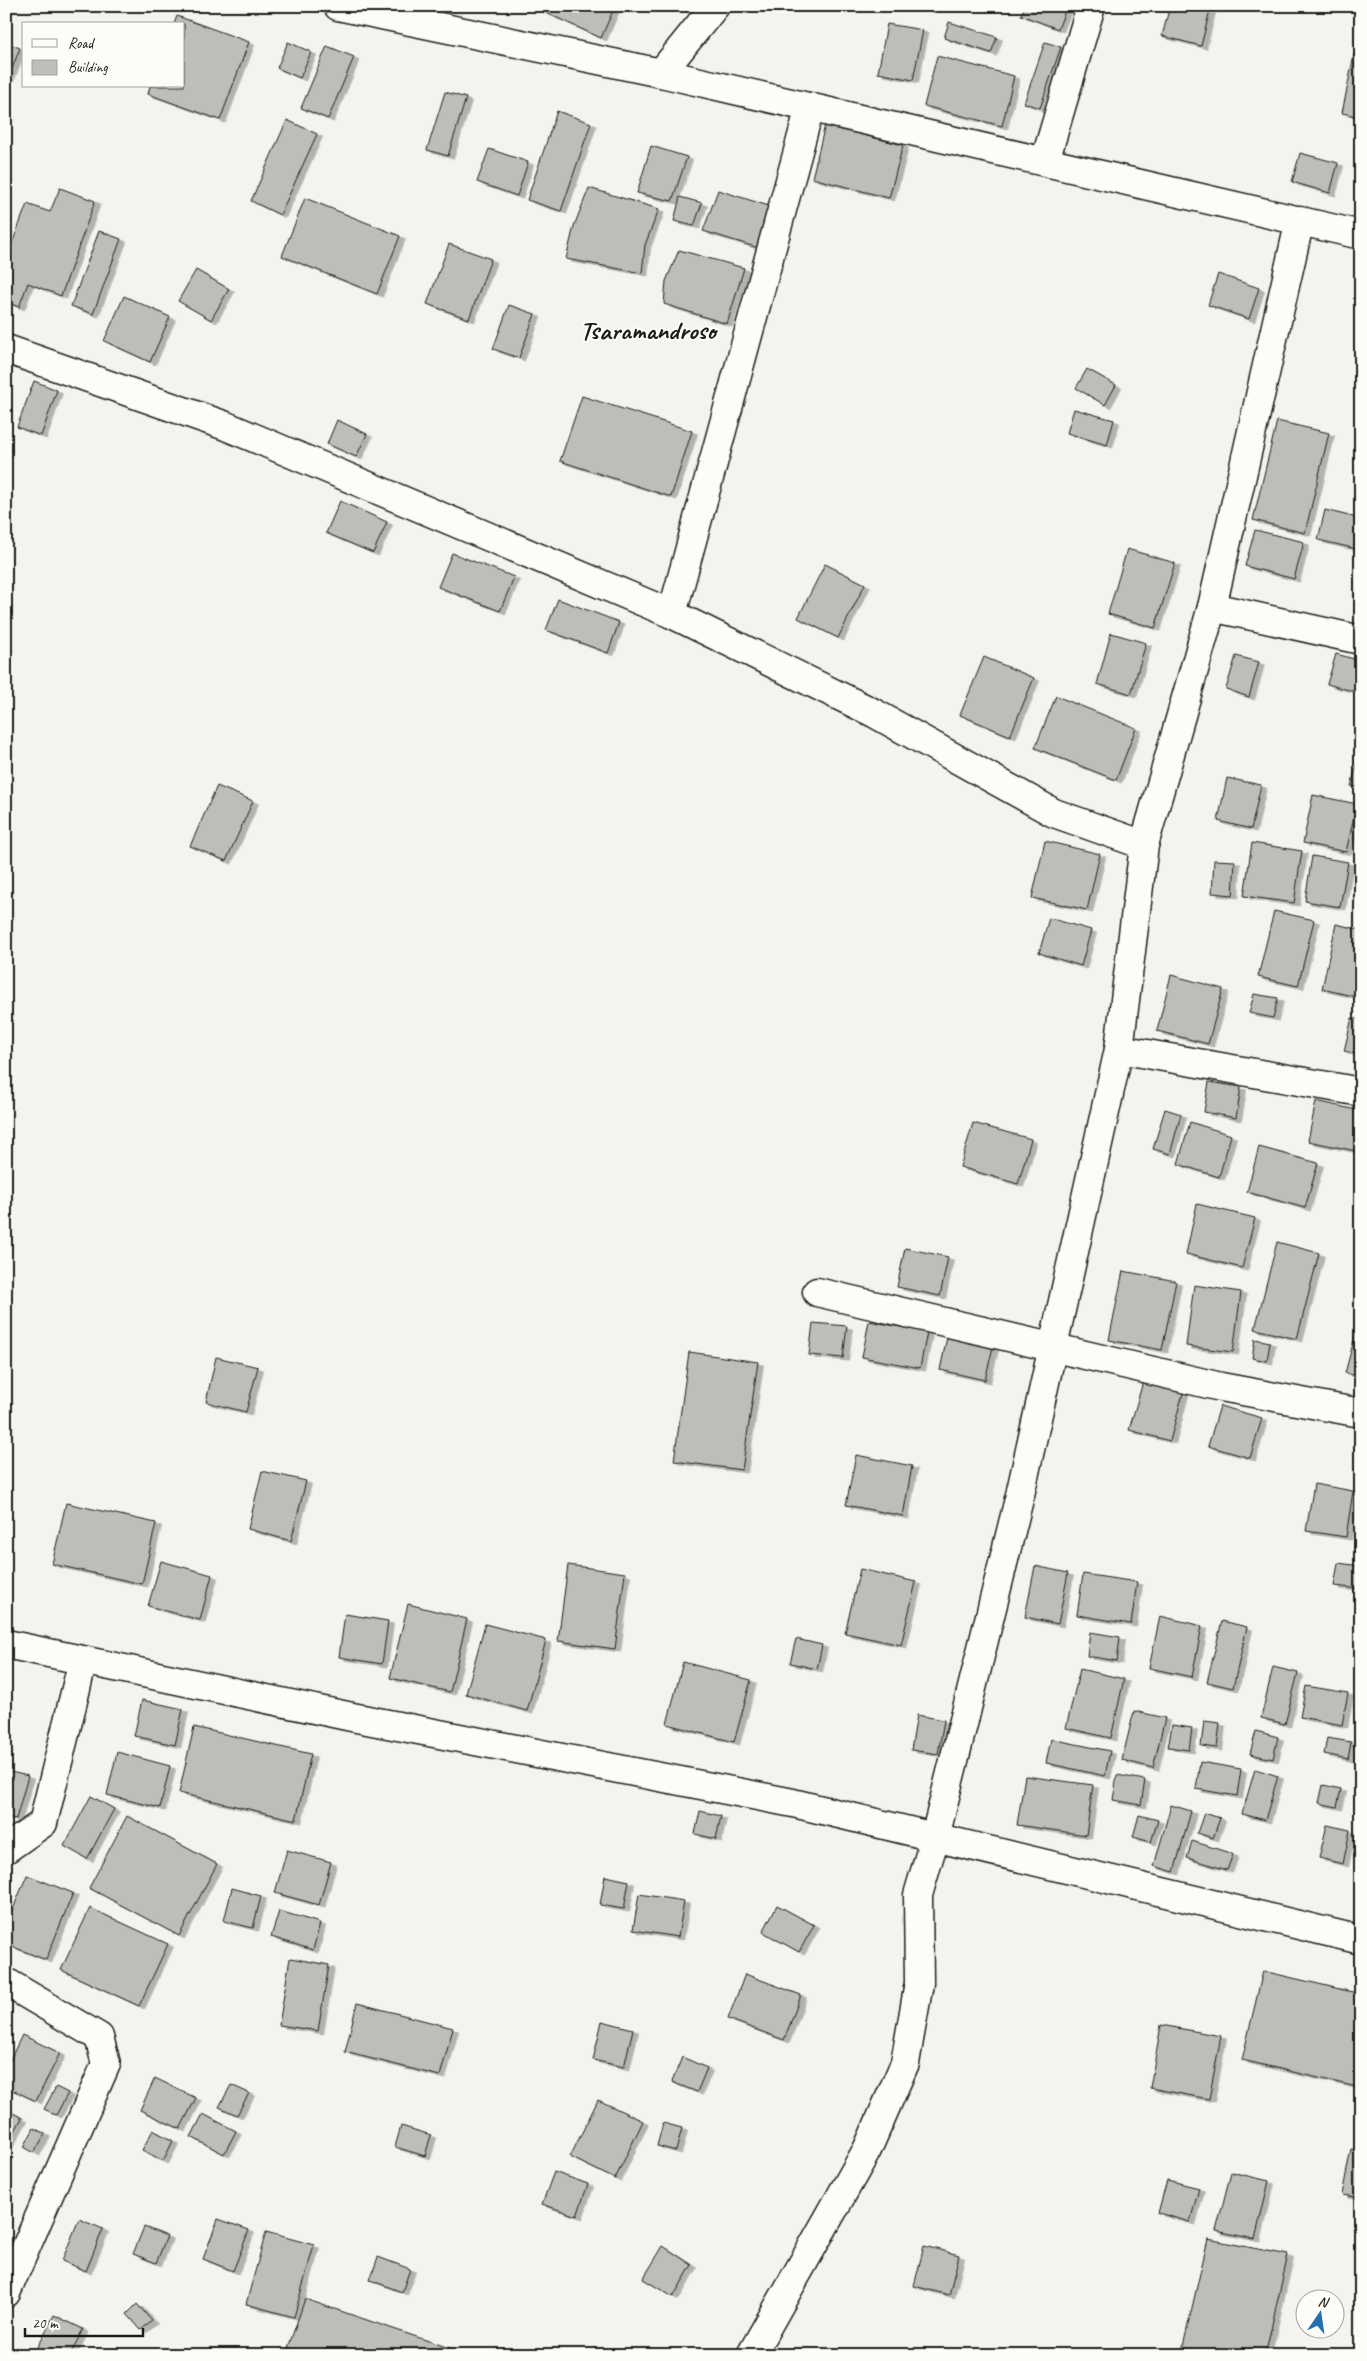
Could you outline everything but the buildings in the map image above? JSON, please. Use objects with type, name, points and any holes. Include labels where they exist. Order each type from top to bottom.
[{"type":"street","points":[[338,6],[661,73],[1361,235]]},
{"type":"street","points":[[661,73],[715,6]]},
{"type":"street","points":[[1045,161],[1091,6]]},
{"type":"street","points":[[672,614],[810,107]]},
{"type":"street","points":[[751,2355],[867,2150],[905,2063],[919,1983],[918,1895],[935,1837],[1018,1505],[1119,1049],[1144,845],[1212,607],[1300,220]]},
{"type":"street","points":[[6,349],[226,426],[672,614],[874,713],[1054,813],[1144,845]]},
{"type":"street","points":[[1212,607],[1361,640]]},
{"type":"street","points":[[1119,1049],[1361,1092]]},
{"type":"street","points":[[817,1292],[1221,1387],[1361,1413]]},
{"type":"street","points":[[6,1644],[352,1717],[793,1803],[1361,1940]]},
{"type":"street","points":[[6,1849],[43,1823],[83,1660]]},
{"type":"street","points":[[6,1982],[99,2037],[106,2064],[6,2293]]},
{"type":"district","name":"Tsaramandroso","points":[[648,330]]}]
